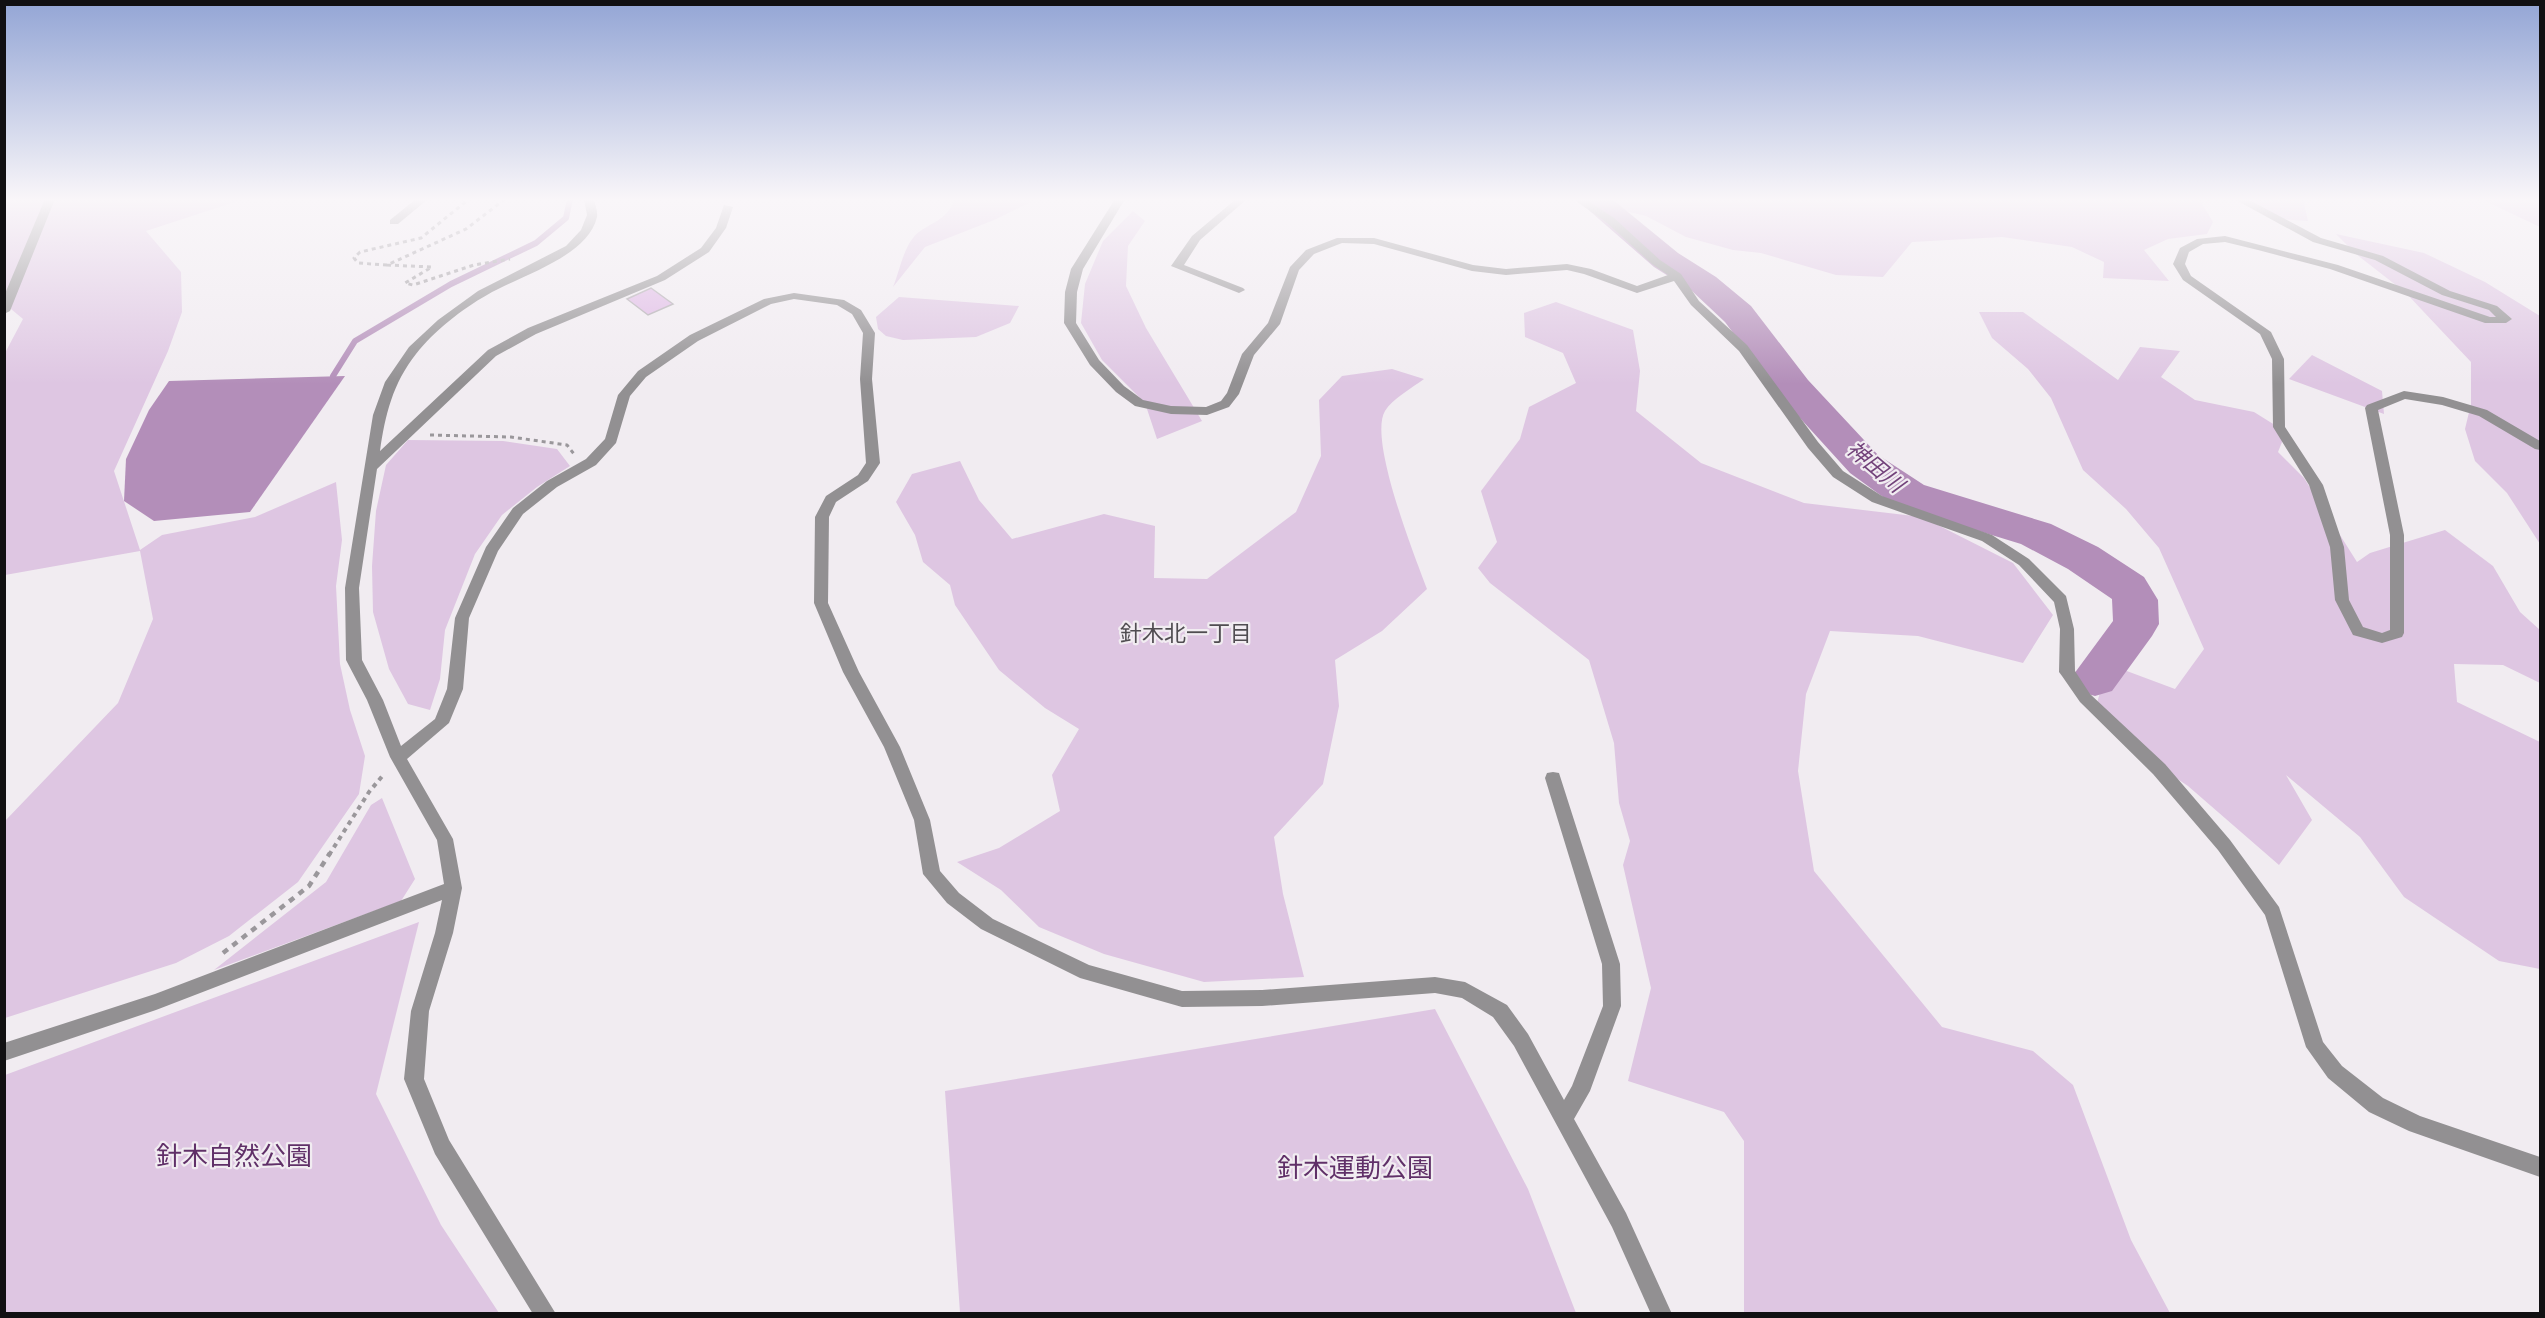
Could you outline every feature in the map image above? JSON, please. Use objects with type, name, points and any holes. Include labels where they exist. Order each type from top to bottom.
[{"type":"street","points":[[4,311],[25,261]]},
{"type":"street","points":[[546,261],[482,293],[442,322],[413,350],[391,382],[379,415],[352,588],[354,660],[375,700],[398,757],[445,839],[453,888],[444,933],[420,1011],[414,1079],[442,1147],[546,1314]]},
{"type":"street","points":[[370,468],[492,354],[513,340],[661,278],[688,261]]},
{"type":"street","points":[[1082,261],[1077,269],[1071,292],[1070,323],[1094,362],[1120,389],[1139,403],[1171,410],[1207,411],[1225,404],[1233,394],[1248,354],[1274,324],[1294,268],[1301,261]]},
{"type":"street","points":[[1182,261],[1178,266],[1239,291]]},
{"type":"street","points":[[1445,261],[1472,268],[1506,272],[1567,267],[1587,271],[1637,290],[1677,276]]},
{"type":"street","points":[[1654,261],[1677,276],[1695,303],[1743,348],[1838,474],[1877,499],[1936,518],[1987,538],[2024,562],[2061,600],[2067,629],[2067,672],[2085,698],[2166,778],[2224,845],[2273,912],[2315,1047],[2335,1072],[2376,1105],[2416,1124],[2541,1167]]},
{"type":"street","points":[[2180,261],[2179,264],[2187,278],[2265,332],[2278,359],[2279,427],[2316,485],[2337,547],[2342,600],[2358,631],[2382,638],[2397,633],[2397,535],[2372,408],[2404,395],[2443,401],[2483,413],[2541,446]]},
{"type":"street","points":[[2310,261],[2489,321],[2506,320],[2493,308],[2446,292],[2384,261]]},
{"type":"street","points":[[398,757],[441,723],[455,689],[462,618],[490,550],[518,512],[552,484],[591,462],[611,440],[624,395],[642,374],[694,338],[768,301],[794,296],[840,302],[857,312],[869,333],[866,379],[873,463],[863,478],[831,499],[822,517],[821,603],[851,672],[892,747],[922,820],[932,874],[946,890],[987,924],[1086,972],[1182,999],[1262,998],[1435,985],[1465,990],[1500,1011],[1521,1040],[1619,1220],[1662,1314]]},
{"type":"street","points":[[1553,778],[1611,964],[1612,1006],[1580,1091],[1564,1118]]},
{"type":"street","points":[[4,1052],[156,1002],[453,888]]},
{"type":"path","points":[[356,261],[358,263],[432,267],[405,284],[412,285],[474,265],[502,261]]},
{"type":"path","points":[[387,265],[397,261]]},
{"type":"path","points":[[405,434],[511,437],[567,444],[583,466]]},
{"type":"path","points":[[221,954],[309,886],[369,792],[398,757]]},
{"type":"green space","points":[[5,261],[171,261],[181,272],[182,312],[168,351],[114,471],[140,550],[162,535],[255,517],[336,482],[342,540],[336,586],[340,664],[350,710],[365,756],[359,794],[298,882],[229,936],[176,963],[5,1018],[5,821],[118,703],[153,619],[140,551],[5,575],[5,353],[23,319],[5,304]]},
{"type":"green space","points":[[902,261],[914,261],[893,287]]},
{"type":"green space","points":[[1095,261],[1127,261],[1126,286],[1146,328],[1202,421],[1157,439],[1145,403],[1102,360],[1081,323],[1085,284]]},
{"type":"green space","points":[[1787,261],[1897,261],[1883,277],[1836,275]]},
{"type":"green space","points":[[2101,261],[2152,261],[2169,281],[2103,278],[2104,262]]},
{"type":"green space","points":[[2364,261],[2440,261],[2485,282],[2540,316],[2540,544],[2507,493],[2475,461],[2465,429],[2471,404],[2471,362],[2406,293]]},
{"type":"green space","points":[[899,297],[1019,306],[1010,323],[976,337],[903,340],[886,336],[878,329],[876,317]]},
{"type":"green space","points":[[1556,302],[1633,330],[1640,371],[1636,411],[1701,463],[1804,503],[1922,517],[2013,563],[2053,615],[2023,663],[1918,636],[1830,631],[1806,694],[1798,771],[1814,871],[1942,1027],[2033,1051],[2073,1085],[2131,1240],[2170,1313],[1744,1313],[1744,1141],[1724,1112],[1628,1081],[1651,988],[1623,865],[1630,841],[1619,803],[1614,743],[1589,660],[1490,583],[1478,568],[1497,542],[1481,491],[1520,439],[1529,407],[1576,383],[1563,353],[1525,337],[1524,313]]},
{"type":"green space","points":[[1979,312],[2023,312],[2118,380],[2140,347],[2180,351],[2161,377],[2195,400],[2254,412],[2286,432],[2278,452],[2304,478],[2357,562],[2370,553],[2445,530],[2493,566],[2520,612],[2540,630],[2540,683],[2503,665],[2454,664],[2457,702],[2540,742],[2540,969],[2499,961],[2404,897],[2360,837],[2286,775],[2312,820],[2279,865],[2188,786],[2131,748],[2097,703],[2108,664],[2175,689],[2204,649],[2159,548],[2126,509],[2083,470],[2051,398],[2028,369],[1992,338]]},
{"type":"green space","points":[[2312,355],[2382,391],[2384,414],[2289,379]]},
{"type":"green space","points":[[1392,369],[1424,379],[1388,407],[1381,425],[1383,446],[1395,498],[1427,589],[1382,631],[1335,660],[1339,706],[1323,784],[1274,837],[1283,894],[1304,977],[1204,982],[1104,954],[1039,927],[1001,890],[957,862],[999,848],[1060,811],[1052,775],[1079,729],[1045,708],[999,670],[955,605],[950,585],[923,562],[915,535],[896,502],[912,474],[960,461],[979,500],[1012,539],[1104,514],[1155,526],[1154,578],[1207,579],[1296,512],[1321,456],[1319,400],[1342,376]]},
{"type":"green space","points":[[408,440],[503,441],[557,449],[570,466],[537,487],[502,515],[475,554],[445,630],[440,679],[430,710],[408,704],[389,669],[373,612],[372,566],[376,511],[386,465]]},
{"type":"green space","points":[[382,798],[415,879],[401,901],[214,970],[326,882],[371,805]]},
{"type":"green space","name":"針木自然公園","points":[[419,922],[376,1094],[441,1225],[499,1313],[5,1313],[5,1075]]},
{"type":"green space","name":"針木運動公園","points":[[1435,1009],[1528,1189],[1576,1313],[960,1313],[945,1091]]},
{"type":"shaded area","points":[[345,376],[250,512],[154,521],[124,501],[126,459],[149,410],[169,381]]},
{"type":"building","points":[[651,288],[673,304],[648,315],[627,299]]},
{"type":"waterway","points":[[333,376],[355,341],[451,284],[500,261]]},
{"type":"waterway","name":"神田川","points":[[1667,261],[1704,284],[1738,314],[1794,388],[1864,464],[1909,495],[2036,534],[2083,558],[2128,588],[2136,600],[2136,624],[2095,678]]},
{"type":"district","name":"針木北一丁目","points":[[1186,634]]}]
